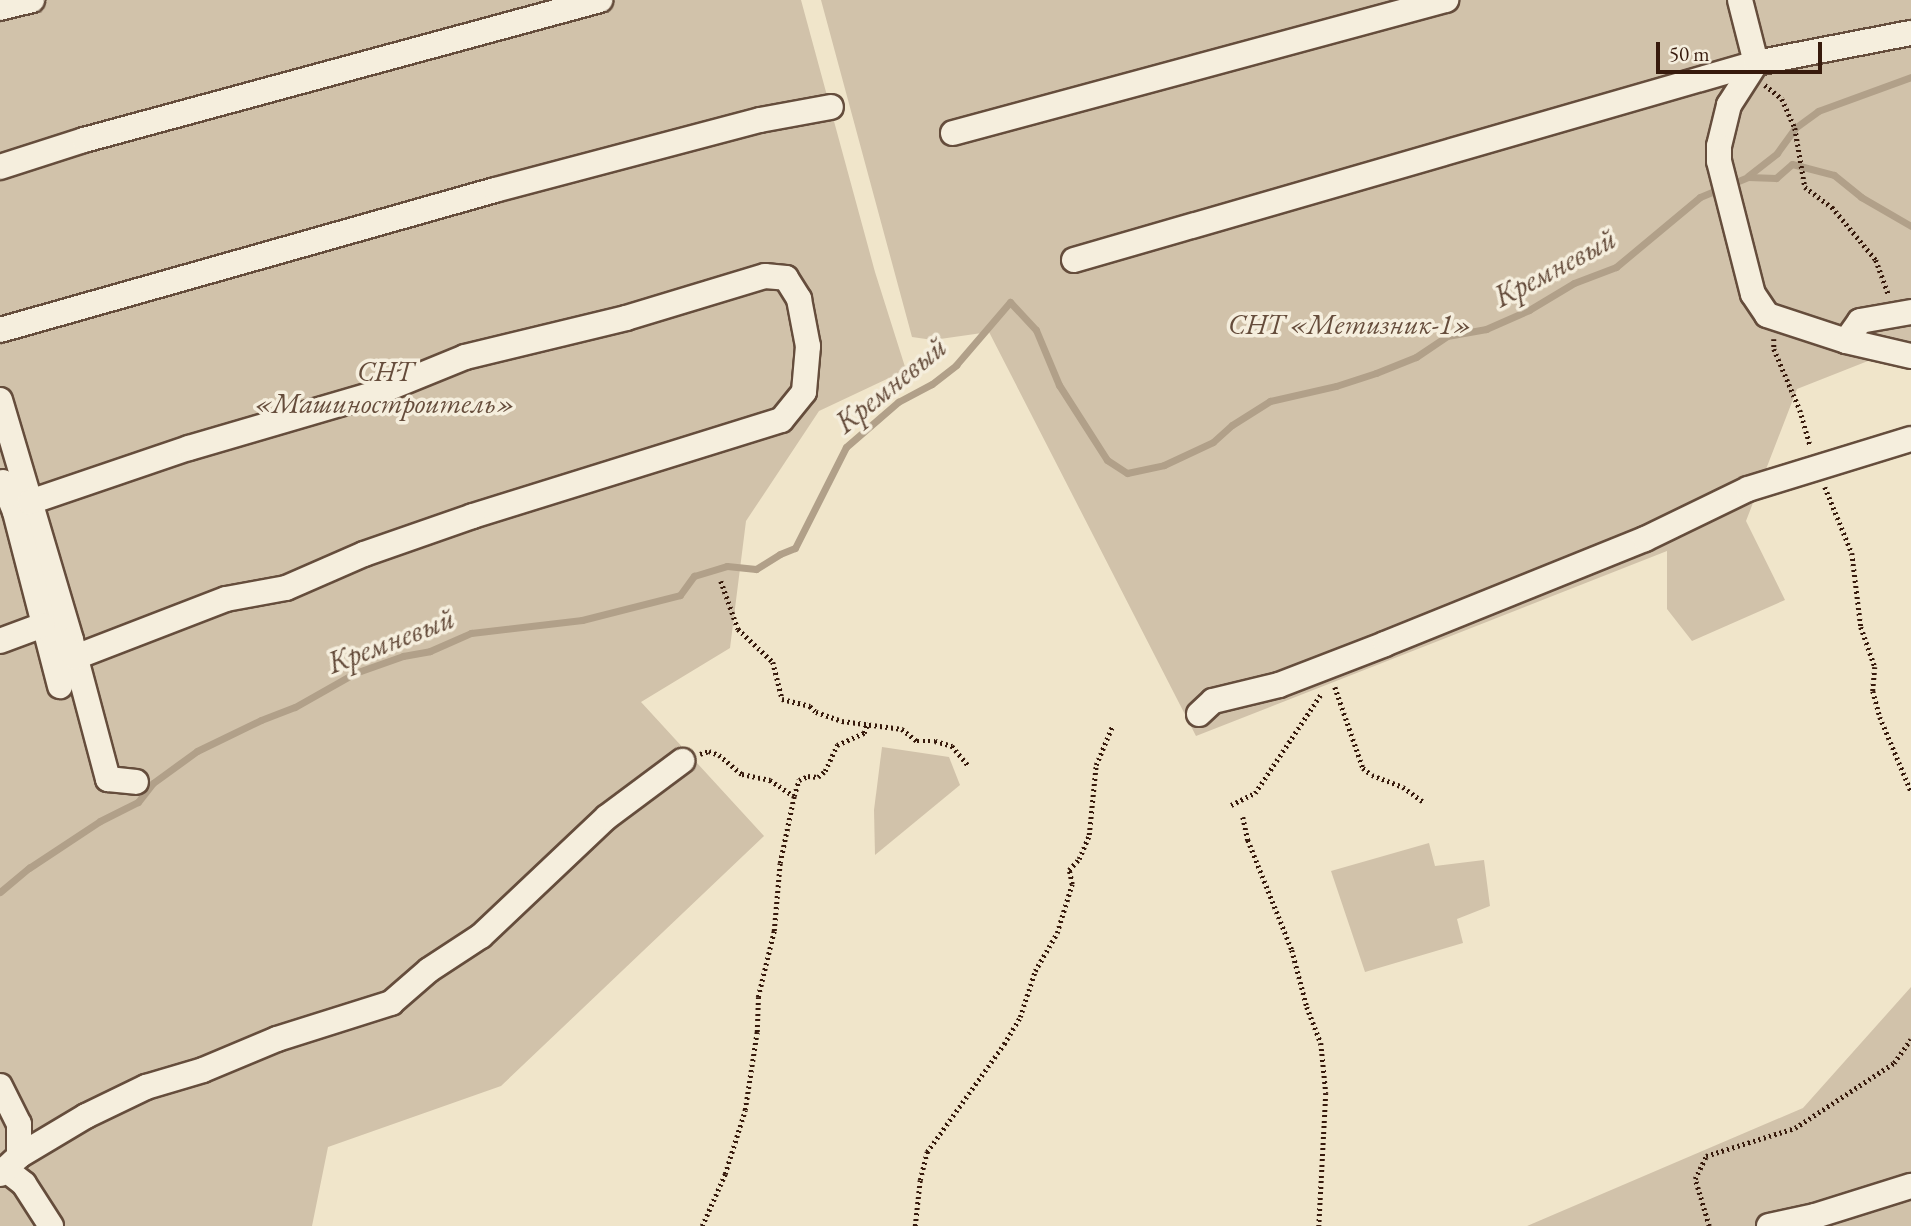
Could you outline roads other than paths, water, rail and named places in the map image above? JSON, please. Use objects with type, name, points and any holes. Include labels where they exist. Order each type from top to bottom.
[{"type":"lane","points":[[0,8],[32,0]]},
{"type":"lane","points":[[0,167],[264,90],[600,0]]},
{"type":"lane","points":[[953,133],[1446,0]]},
{"type":"lane","points":[[1740,0],[1756,63],[1729,105],[1719,146],[1719,161],[1753,294],[1767,315],[1846,341],[1911,356]]},
{"type":"lane","points":[[1074,260],[1756,63],[1911,33]]},
{"type":"lane","points":[[0,330],[495,190],[760,120],[831,107]]},
{"type":"lane","points":[[30,502],[177,451],[377,393],[465,357],[626,317],[765,276],[786,278],[799,299],[808,346],[804,392],[781,420],[473,516],[364,554],[286,588],[226,599],[76,657]]},
{"type":"lane","points":[[1846,341],[1860,321],[1911,312]]},
{"type":"lane","points":[[0,400],[76,657],[108,779],[136,782]]},
{"type":"lane","points":[[1199,714],[1213,701],[1279,685],[1645,539],[1748,489],[1911,439]]},
{"type":"lane","points":[[1,479],[30,502]]},
{"type":"lane","points":[[1,479],[15,513],[60,686]]},
{"type":"lane","points":[[43,625],[76,657]]},
{"type":"lane","points":[[0,641],[43,625]]},
{"type":"lane","points":[[8,1166],[86,1116],[146,1087],[203,1070],[277,1039],[391,1003],[429,970],[481,936],[607,817],[682,761]]},
{"type":"lane","points":[[0,1086],[19,1124],[8,1166]]},
{"type":"lane","points":[[8,1166],[24,1184],[51,1226]]},
{"type":"lane","points":[[1769,1226],[1815,1216],[1911,1186]]},
{"type":"waterway","points":[[1748,176],[1777,153],[1795,128],[1818,111],[1911,77]]},
{"type":"waterway","name":"Кремневый","points":[[0,892],[29,868],[100,821],[138,802],[153,783],[197,751],[295,707],[355,673],[403,656],[430,651],[471,633],[582,620],[680,595],[694,576],[727,566],[756,569],[795,548],[846,447],[898,402],[932,384],[956,365],[1010,302],[1036,330],[1059,385],[1107,460],[1127,473],[1164,465],[1213,442],[1232,425],[1270,401],[1336,386],[1376,373],[1416,357],[1447,336],[1486,329],[1529,310],[1574,283],[1616,267],[1700,197],[1748,177],[1776,178],[1792,164],[1834,175],[1861,197],[1911,226]]},
{"type":"park label","name":"СНТ «Метизник-1»","points":[[1350,324]]},
{"type":"park label","name":"СНТ «Машиностроитель»","points":[[385,387]]}]
